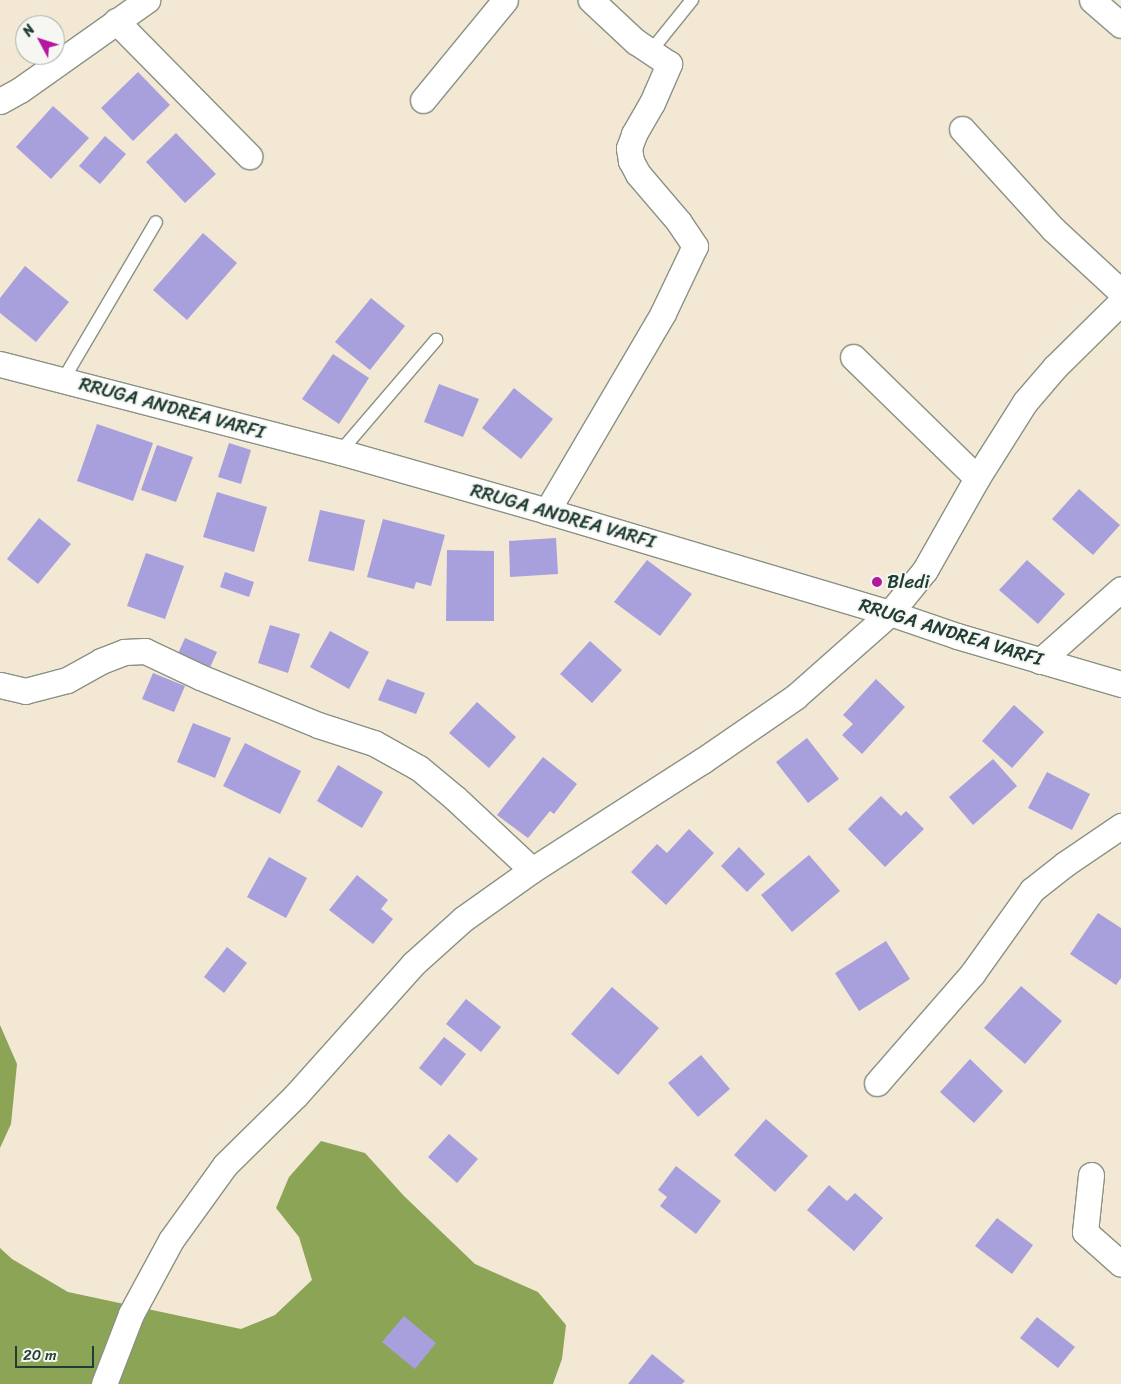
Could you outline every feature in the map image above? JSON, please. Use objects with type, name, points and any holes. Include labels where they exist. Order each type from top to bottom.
[{"type":"street","points":[[0,101],[20,90],[147,0]]},
{"type":"street","points":[[423,100],[505,0]]},
{"type":"street","points":[[547,511],[662,313],[695,246],[679,222],[638,174],[631,161],[629,148],[634,134],[652,103],[669,64],[650,52],[605,15],[591,0]]},
{"type":"street","points":[[1092,0],[1121,25]]},
{"type":"street","points":[[116,22],[249,156]]},
{"type":"street","points":[[962,129],[1053,229],[1121,292]]},
{"type":"street","points":[[104,1384],[131,1314],[171,1240],[225,1164],[296,1095],[413,964],[463,919],[532,870],[702,761],[795,697],[890,613],[925,570],[977,478],[1025,402],[1055,367],[1121,302]]},
{"type":"street","points":[[853,358],[977,478]]},
{"type":"street","name":"RRUGA ANDREA VARFI","points":[[0,364],[340,452],[547,511],[1121,684]]},
{"type":"street","points":[[1040,660],[1121,589]]},
{"type":"street","points":[[0,685],[25,691],[67,680],[101,661],[124,652],[145,651],[200,677],[309,722],[374,744],[419,768],[455,798],[532,870]]},
{"type":"street","points":[[877,1083],[972,974],[1032,890],[1065,864],[1121,826]]},
{"type":"street","points":[[1090,1175],[1085,1232],[1121,1264]]},
{"type":"lane","points":[[650,52],[692,0]]},
{"type":"lane","points":[[63,380],[156,222]]},
{"type":"lane","points":[[340,452],[436,340]]},
{"type":"green space","points":[[0,1025],[17,1064],[11,1124],[0,1148]]},
{"type":"green space","points":[[321,1141],[365,1153],[404,1196],[475,1264],[538,1292],[566,1325],[562,1359],[553,1384],[0,1384],[0,1248],[12,1259],[68,1292],[241,1329],[275,1315],[312,1280],[299,1237],[276,1208],[289,1177]]},
{"type":"building","points":[[138,72],[170,105],[133,141],[101,108]]},
{"type":"building","points":[[53,106],[89,138],[51,179],[16,147]]},
{"type":"building","points":[[176,133],[216,174],[185,203],[146,162]]},
{"type":"building","points":[[105,136],[126,154],[100,184],[79,166]]},
{"type":"building","points":[[203,233],[237,263],[187,320],[153,290]]},
{"type":"building","points":[[25,266],[69,302],[36,342],[0,313],[0,298]]},
{"type":"building","points":[[371,298],[405,326],[370,370],[335,342]]},
{"type":"building","points":[[333,354],[369,378],[339,424],[302,399]]},
{"type":"building","points":[[439,384],[479,399],[463,437],[424,422]]},
{"type":"building","points":[[514,388],[553,419],[521,459],[482,428]]},
{"type":"building","points":[[97,424],[153,443],[133,501],[77,481]]},
{"type":"building","points":[[229,443],[251,450],[241,484],[218,477]]},
{"type":"building","points":[[157,445],[193,457],[176,502],[141,490]]},
{"type":"building","points":[[1079,489],[1120,525],[1093,555],[1052,519]]},
{"type":"building","points":[[217,492],[267,507],[254,552],[203,537]]},
{"type":"building","points":[[320,510],[365,520],[354,571],[308,561]]},
{"type":"building","points":[[39,518],[71,544],[38,584],[7,559]]},
{"type":"building","points":[[383,519],[445,535],[431,586],[416,582],[414,589],[367,577]]},
{"type":"building","points":[[556,538],[558,574],[510,577],[509,541]]},
{"type":"building","points":[[447,550],[494,551],[494,621],[446,621]]},
{"type":"building","points":[[146,553],[184,566],[165,619],[127,606]]},
{"type":"building","points":[[647,560],[692,594],[660,636],[614,602]]},
{"type":"building","points":[[1027,560],[1065,594],[1038,624],[999,590]]},
{"type":"building","points":[[225,572],[254,582],[249,597],[220,587]]},
{"type":"building","points":[[270,625],[300,634],[288,673],[258,663]]},
{"type":"building","points":[[330,631],[369,652],[349,689],[310,667]]},
{"type":"building","points":[[185,638],[217,652],[208,672],[176,658]]},
{"type":"building","points":[[590,641],[622,670],[592,703],[560,674]]},
{"type":"building","points":[[153,673],[185,686],[174,712],[142,699]]},
{"type":"building","points":[[387,679],[425,693],[416,714],[378,700]]},
{"type":"building","points":[[876,679],[905,707],[862,754],[842,735],[853,724],[843,715]]},
{"type":"building","points":[[477,702],[516,737],[489,768],[449,733]]},
{"type":"building","points":[[1014,705],[1044,732],[1012,768],[982,741]]},
{"type":"building","points":[[193,723],[231,738],[215,778],[177,762]]},
{"type":"building","points":[[807,738],[839,779],[808,803],[776,762]]},
{"type":"building","points":[[245,743],[301,771],[280,814],[223,786]]},
{"type":"building","points":[[543,757],[577,784],[554,814],[550,811],[528,838],[497,815]]},
{"type":"building","points":[[993,759],[1017,786],[973,825],[949,797]]},
{"type":"building","points":[[338,765],[383,792],[362,828],[317,801]]},
{"type":"building","points":[[1047,772],[1090,794],[1072,830],[1028,808]]},
{"type":"building","points":[[881,796],[901,816],[906,811],[924,829],[885,867],[848,829]]},
{"type":"building","points":[[689,829],[714,853],[666,905],[631,872],[657,844],[667,853]]},
{"type":"building","points":[[739,847],[765,874],[747,892],[721,866]]},
{"type":"building","points":[[809,855],[840,891],[792,932],[761,895]]},
{"type":"building","points":[[269,857],[307,878],[286,918],[247,897]]},
{"type":"building","points":[[357,875],[388,900],[381,909],[393,919],[373,944],[329,910]]},
{"type":"building","points":[[1098,913],[1121,928],[1121,978],[1116,985],[1070,954]]},
{"type":"building","points":[[886,941],[910,979],[859,1011],[835,973]]},
{"type":"building","points":[[227,947],[247,963],[224,993],[204,977]]},
{"type":"building","points":[[1021,986],[1062,1021],[1025,1064],[984,1028]]},
{"type":"building","points":[[612,987],[659,1028],[618,1075],[571,1034]]},
{"type":"building","points":[[466,999],[501,1027],[481,1052],[446,1024]]},
{"type":"building","points":[[444,1037],[466,1054],[441,1086],[419,1068]]},
{"type":"building","points":[[701,1055],[730,1089],[698,1117],[668,1083]]},
{"type":"building","points":[[970,1059],[1003,1091],[974,1123],[940,1092]]},
{"type":"building","points":[[766,1119],[808,1156],[775,1192],[734,1155]]},
{"type":"building","points":[[449,1134],[478,1159],[457,1183],[428,1157]]},
{"type":"building","points":[[676,1166],[721,1201],[696,1234],[660,1206],[667,1197],[658,1190]]},
{"type":"building","points":[[829,1185],[847,1201],[855,1193],[883,1218],[854,1251],[807,1210]]},
{"type":"building","points":[[997,1218],[1033,1245],[1012,1274],[975,1246]]},
{"type":"building","points":[[404,1316],[436,1343],[415,1369],[382,1342]]},
{"type":"building","points":[[1037,1317],[1075,1347],[1058,1368],[1020,1338]]},
{"type":"building","points":[[652,1354],[685,1381],[682,1384],[628,1384]]},
{"type":"place","name":"Bledi","points":[[877,582]]}]
